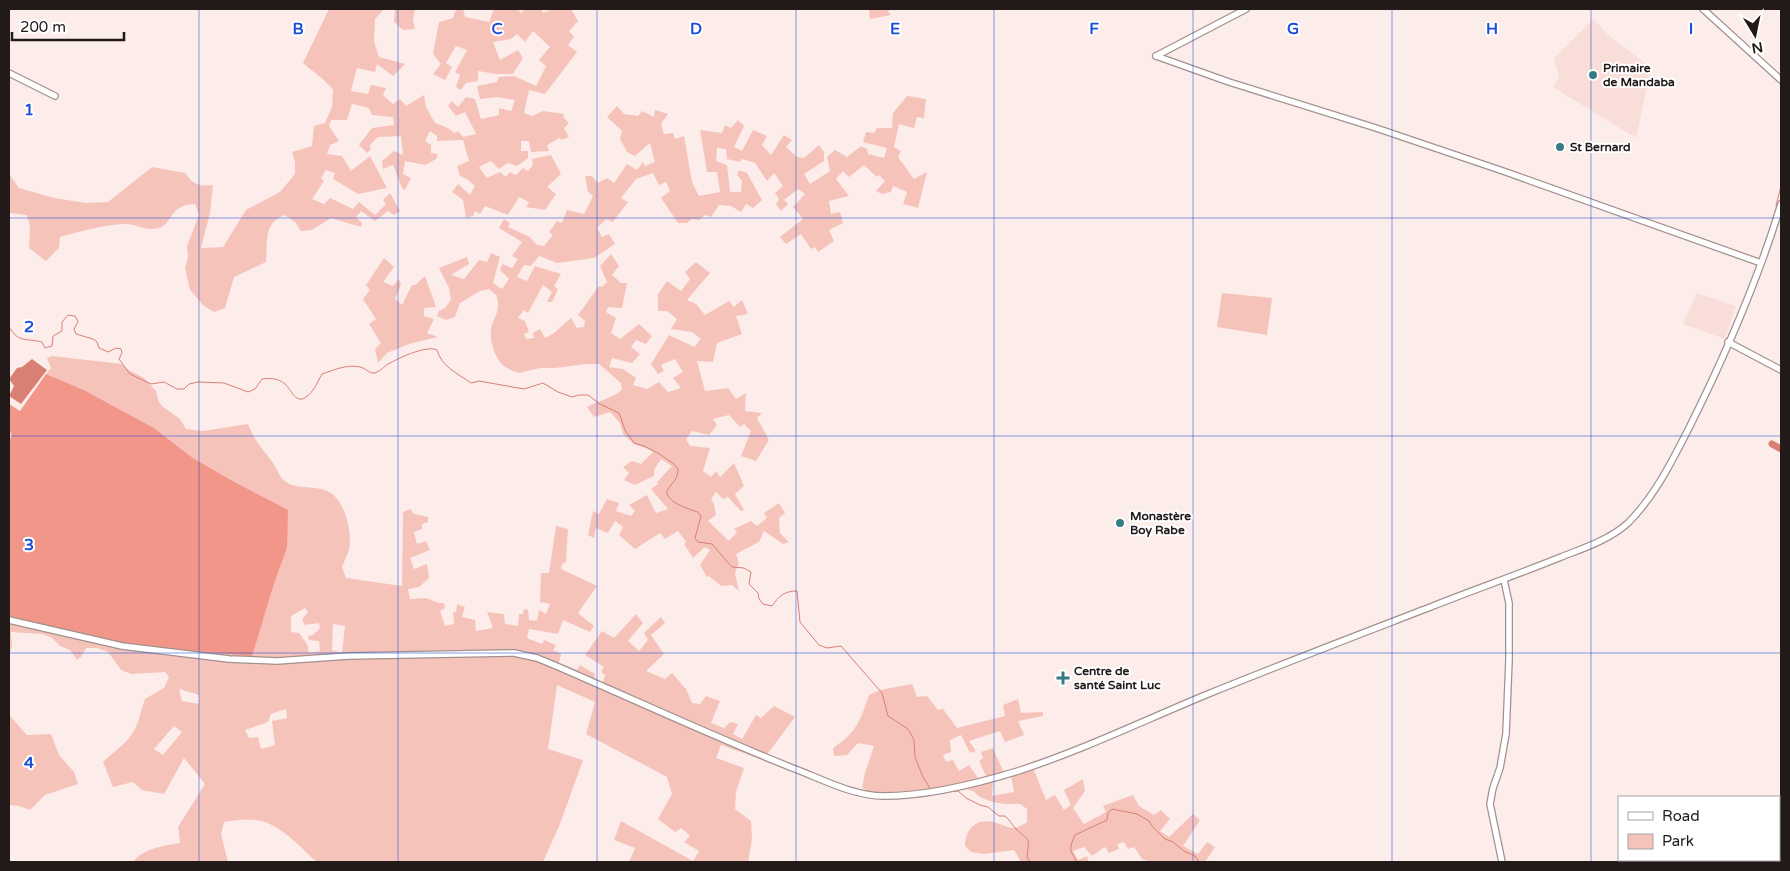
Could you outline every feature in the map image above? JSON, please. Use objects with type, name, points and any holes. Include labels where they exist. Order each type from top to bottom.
[{"type":"main road","points":[[1246,9],[1156,56],[1229,82],[1376,128],[1503,171],[1761,263]]},
{"type":"main road","points":[[1703,9],[1781,80]]},
{"type":"main road","points":[[9,73],[55,96]]},
{"type":"main road","points":[[9,620],[122,646],[228,659],[277,661],[340,656],[514,653],[537,658],[714,736],[850,790],[884,796],[942,790],[1016,771],[1104,739],[1261,672],[1591,545],[1607,538],[1626,525],[1648,500],[1670,464],[1699,408],[1761,263],[1781,204]]},
{"type":"main road","points":[[1728,342],[1781,370]]},
{"type":"main road","points":[[1502,862],[1490,804],[1500,768],[1506,734],[1509,603],[1504,580]]},
{"type":"shaded area","points":[[1594,19],[1607,34],[1651,68],[1636,138],[1553,87],[1559,77],[1554,58]]},
{"type":"shaded area","points":[[1697,293],[1736,306],[1725,339],[1683,324]]},
{"type":"shaded area","points":[[32,359],[47,370],[21,404],[9,396],[14,386],[9,379],[17,368],[22,367]]},
{"type":"shaded area","points":[[46,374],[84,390],[154,428],[193,458],[288,510],[287,548],[252,656],[121,645],[9,618],[9,440],[12,436],[9,429],[9,404],[20,411]]},
{"type":"green space","points":[[329,9],[384,9],[375,19],[374,41],[379,57],[405,64],[393,76],[377,64],[375,72],[357,68],[351,91],[368,94],[371,85],[386,88],[383,95],[393,104],[400,99],[406,106],[424,95],[426,107],[435,123],[448,128],[454,133],[458,131],[463,137],[476,134],[465,112],[456,116],[448,106],[452,101],[458,107],[466,97],[475,99],[481,119],[499,115],[499,108],[511,111],[515,100],[497,97],[480,99],[477,86],[497,82],[499,77],[514,76],[536,86],[546,66],[539,60],[550,47],[533,31],[525,42],[517,34],[511,39],[493,42],[500,60],[518,50],[523,58],[513,74],[478,71],[478,81],[466,83],[461,90],[456,87],[460,75],[455,72],[467,50],[456,46],[446,63],[452,67],[445,80],[433,74],[441,64],[433,54],[439,22],[453,18],[456,9],[463,9],[465,17],[489,22],[494,9],[517,9],[521,13],[525,9],[541,9],[543,13],[553,9],[571,9],[578,21],[569,31],[574,37],[568,45],[577,52],[545,94],[529,90],[524,113],[532,116],[543,111],[564,114],[563,117],[569,123],[564,128],[569,137],[562,140],[559,138],[547,145],[549,151],[531,152],[529,141],[521,141],[521,151],[528,151],[528,158],[517,166],[508,163],[499,169],[491,161],[479,167],[487,178],[500,172],[506,177],[510,172],[516,175],[523,168],[528,171],[533,165],[532,159],[551,155],[561,174],[547,187],[556,194],[545,210],[526,207],[529,202],[519,197],[508,215],[485,206],[480,214],[475,211],[473,216],[466,218],[463,200],[452,192],[458,184],[470,195],[475,186],[460,176],[457,166],[469,161],[463,140],[437,141],[437,136],[430,131],[425,141],[431,145],[431,153],[438,154],[436,159],[425,165],[405,161],[403,174],[411,178],[405,190],[402,188],[393,165],[383,169],[382,161],[394,151],[403,155],[401,136],[378,137],[370,145],[371,149],[367,153],[359,145],[372,128],[394,125],[393,117],[372,115],[369,108],[352,104],[347,120],[331,120],[329,126],[339,141],[330,145],[327,154],[342,156],[351,171],[370,156],[387,188],[358,194],[333,179],[335,173],[326,170],[321,178],[324,181],[312,199],[324,204],[330,198],[353,209],[359,202],[375,215],[386,204],[383,200],[390,193],[400,211],[394,215],[388,211],[375,221],[361,211],[356,217],[362,223],[361,227],[331,218],[312,230],[301,231],[295,222],[285,215],[278,218],[273,223],[268,234],[266,262],[234,277],[225,308],[214,312],[204,306],[190,290],[185,268],[188,257],[187,246],[199,215],[195,204],[180,207],[164,226],[159,228],[150,229],[125,224],[92,229],[60,237],[59,248],[46,261],[29,248],[30,226],[27,215],[9,213],[9,174],[19,188],[54,198],[86,203],[108,202],[152,167],[185,173],[191,180],[200,185],[213,185],[210,213],[201,248],[223,247],[246,210],[280,192],[295,174],[295,162],[292,152],[312,146],[314,126],[325,123],[332,107],[333,90],[303,63]]},
{"type":"green space","points":[[395,9],[415,9],[413,20],[415,29],[403,30],[394,22]]},
{"type":"green space","points":[[869,9],[891,9],[888,11],[891,15],[870,19]]},
{"type":"green space","points":[[907,96],[926,99],[924,118],[917,117],[914,128],[899,124],[894,147],[901,151],[898,157],[914,179],[927,172],[918,208],[903,204],[907,192],[893,186],[891,192],[882,194],[876,191],[885,181],[879,175],[877,177],[864,165],[849,177],[843,171],[836,179],[849,196],[829,201],[831,214],[840,212],[843,223],[829,230],[834,241],[818,252],[815,247],[811,249],[801,234],[786,244],[780,237],[803,219],[793,207],[805,194],[798,189],[784,200],[788,204],[781,211],[776,204],[779,199],[775,193],[783,186],[774,173],[767,181],[755,163],[742,159],[740,162],[727,159],[726,149],[717,148],[716,161],[727,165],[730,192],[741,192],[742,181],[737,175],[739,170],[747,173],[762,200],[753,208],[746,204],[741,212],[731,206],[719,205],[711,217],[705,215],[699,220],[692,219],[687,223],[678,223],[661,198],[670,191],[666,182],[659,185],[653,173],[636,179],[621,198],[628,202],[613,222],[606,219],[597,228],[602,237],[609,234],[615,244],[594,258],[557,263],[539,256],[531,266],[524,265],[517,277],[527,281],[535,266],[561,274],[554,286],[558,289],[552,302],[547,302],[552,292],[543,285],[528,313],[524,310],[518,318],[525,321],[529,332],[524,334],[526,339],[534,338],[533,333],[540,329],[545,338],[554,333],[571,318],[577,328],[584,327],[585,321],[578,315],[599,286],[602,287],[607,282],[600,266],[611,254],[619,266],[612,275],[621,283],[627,283],[622,308],[608,307],[606,312],[616,318],[611,333],[620,339],[639,324],[652,336],[646,344],[636,340],[631,347],[640,354],[632,363],[612,358],[609,367],[623,369],[636,378],[633,385],[647,389],[659,382],[668,392],[681,388],[673,378],[683,372],[675,359],[661,365],[664,371],[658,374],[651,364],[669,335],[694,347],[701,339],[692,332],[671,329],[677,319],[667,311],[658,311],[658,294],[667,281],[681,291],[690,279],[685,272],[696,262],[710,273],[687,300],[696,304],[705,315],[729,301],[734,307],[742,300],[748,314],[736,316],[742,334],[717,343],[713,362],[697,361],[705,391],[728,388],[736,399],[746,393],[745,411],[762,413],[757,418],[769,440],[756,461],[741,456],[751,431],[744,424],[740,427],[729,415],[713,419],[717,425],[709,435],[692,431],[686,439],[690,446],[710,448],[703,471],[711,477],[716,471],[720,477],[734,463],[744,486],[735,494],[744,510],[741,511],[728,497],[723,499],[716,492],[711,499],[716,515],[708,521],[729,541],[737,532],[734,529],[751,521],[757,526],[767,518],[764,513],[779,503],[785,513],[779,518],[780,533],[789,542],[783,544],[764,531],[759,542],[736,554],[739,563],[735,573],[739,591],[732,585],[721,586],[709,576],[707,577],[700,565],[710,550],[705,547],[693,558],[684,544],[686,542],[678,531],[665,539],[660,533],[635,549],[619,535],[623,527],[615,521],[608,533],[596,528],[594,538],[588,535],[593,511],[599,514],[607,499],[619,503],[616,511],[631,516],[635,511],[629,505],[647,495],[656,513],[668,509],[651,489],[658,484],[657,482],[672,466],[661,459],[654,470],[654,476],[635,485],[624,480],[629,473],[623,467],[632,461],[641,464],[653,452],[634,444],[623,434],[620,423],[610,412],[594,417],[587,407],[618,393],[622,390],[621,383],[599,364],[540,368],[519,373],[506,367],[497,358],[491,341],[492,325],[498,307],[496,295],[489,289],[480,291],[460,303],[455,317],[446,320],[437,316],[439,311],[445,308],[451,300],[449,288],[439,268],[467,257],[469,264],[451,275],[464,279],[479,260],[487,262],[491,253],[500,257],[493,283],[502,289],[509,279],[500,270],[502,264],[512,268],[518,259],[512,256],[522,242],[499,228],[504,219],[510,223],[508,227],[530,237],[537,245],[544,246],[553,235],[549,232],[557,221],[562,223],[567,210],[584,214],[593,196],[588,192],[585,176],[592,176],[598,183],[607,178],[614,183],[627,164],[637,170],[643,162],[645,166],[655,162],[650,143],[635,156],[627,152],[620,139],[622,131],[607,117],[617,106],[624,114],[638,116],[642,111],[654,117],[655,110],[668,114],[661,124],[664,134],[673,133],[675,139],[684,136],[692,182],[699,196],[720,192],[717,172],[707,172],[700,130],[722,133],[725,125],[731,128],[738,120],[744,126],[734,147],[742,151],[753,130],[767,136],[762,145],[771,155],[784,135],[792,140],[786,147],[797,157],[804,158],[819,145],[824,152],[824,161],[804,174],[810,184],[830,171],[827,157],[835,150],[847,157],[861,146],[867,149],[868,154],[884,158],[887,148],[863,142],[866,132],[874,133],[877,128],[892,128],[893,113]]},
{"type":"green space","points":[[384,258],[394,267],[383,282],[393,286],[399,279],[401,285],[395,299],[402,305],[412,285],[415,285],[425,276],[436,307],[424,308],[424,316],[434,319],[427,333],[438,337],[409,344],[387,353],[378,363],[375,349],[381,343],[369,324],[376,319],[363,299],[370,290],[366,285]]},
{"type":"green space","points":[[1222,293],[1272,298],[1267,335],[1217,327]]},
{"type":"green space","points":[[52,356],[122,364],[127,369],[144,378],[156,391],[162,406],[180,419],[186,429],[203,431],[248,424],[256,440],[284,480],[296,486],[322,489],[338,500],[346,516],[350,534],[348,551],[342,567],[346,578],[402,586],[403,512],[410,509],[414,514],[428,517],[428,522],[422,524],[422,529],[414,532],[417,544],[426,541],[430,550],[410,558],[414,569],[427,564],[429,578],[419,587],[408,589],[410,599],[426,598],[444,603],[445,608],[440,611],[445,626],[454,624],[453,612],[456,612],[457,604],[465,607],[462,617],[475,620],[476,631],[493,628],[487,612],[504,614],[505,624],[518,626],[519,614],[523,614],[524,609],[528,610],[529,620],[537,621],[539,610],[546,614],[550,604],[540,602],[541,573],[549,573],[556,526],[568,529],[566,562],[562,564],[561,569],[597,586],[578,613],[594,626],[590,632],[563,620],[558,634],[529,629],[527,638],[542,644],[544,640],[556,645],[553,650],[561,654],[559,663],[577,670],[580,665],[595,674],[594,680],[603,682],[605,675],[601,672],[604,667],[585,655],[602,631],[614,638],[636,614],[643,623],[628,641],[639,651],[648,640],[644,633],[661,617],[665,623],[651,635],[664,654],[646,671],[665,679],[672,673],[686,689],[692,703],[700,704],[706,696],[720,701],[711,723],[724,728],[730,722],[738,724],[733,734],[742,739],[756,715],[761,718],[774,706],[795,717],[763,760],[721,745],[716,758],[744,768],[736,792],[735,809],[751,821],[752,839],[748,862],[629,862],[635,848],[614,840],[621,821],[693,861],[699,851],[684,842],[690,836],[681,828],[675,832],[658,819],[672,794],[667,777],[586,734],[595,702],[557,685],[548,749],[583,760],[560,824],[543,862],[318,862],[274,826],[266,822],[248,819],[224,822],[221,834],[228,862],[133,862],[137,857],[148,851],[180,843],[178,827],[205,784],[184,758],[164,794],[142,790],[133,782],[113,787],[103,762],[129,738],[136,726],[145,699],[164,688],[169,677],[165,672],[131,674],[121,670],[108,652],[97,648],[86,648],[77,660],[70,650],[42,634],[11,632],[12,646],[9,656],[9,618],[273,587],[287,548],[238,484],[193,458],[154,428],[84,390],[46,374],[51,368],[47,358]],"holes":[[[305,608],[308,612],[302,620],[305,625],[319,623],[320,628],[313,635],[308,636],[309,640],[319,641],[320,651],[309,653],[307,644],[299,633],[291,632],[291,616]],[[333,624],[345,626],[342,653],[332,650]],[[179,689],[199,695],[199,704],[182,701]],[[286,709],[287,718],[272,721],[275,745],[261,749],[258,737],[249,738],[245,730],[268,722],[271,714]],[[174,726],[182,732],[163,755],[154,749]]]},
{"type":"green space","points":[[912,684],[917,697],[927,696],[938,710],[943,709],[957,728],[1005,716],[1003,705],[1018,699],[1021,713],[1043,712],[1043,716],[1018,721],[1024,735],[1005,742],[1000,731],[969,741],[976,751],[970,753],[961,735],[950,740],[951,752],[943,755],[946,762],[953,760],[959,771],[969,765],[978,778],[986,776],[979,761],[983,758],[981,752],[993,748],[1003,771],[1033,768],[1046,800],[1055,795],[1064,810],[1071,805],[1064,790],[1083,779],[1085,791],[1073,808],[1084,824],[1106,812],[1103,806],[1133,795],[1139,806],[1154,815],[1161,810],[1170,819],[1160,831],[1169,837],[1193,814],[1200,820],[1183,846],[1198,854],[1207,842],[1215,847],[1205,862],[1152,862],[1142,859],[1134,847],[1128,849],[1124,842],[1117,844],[1119,849],[1109,853],[1105,847],[1092,856],[1084,847],[1073,851],[1078,860],[1087,856],[1089,862],[1021,862],[1014,850],[984,854],[971,852],[965,846],[965,840],[972,826],[987,821],[1012,828],[1018,827],[1027,822],[1027,809],[1020,804],[993,802],[980,797],[973,791],[962,788],[885,799],[862,788],[874,746],[858,743],[847,755],[834,756],[833,748],[853,731],[869,695],[880,690]],"holes":[[[1011,775],[1014,792],[992,796],[993,780]]]},
{"type":"green space","points":[[9,715],[27,735],[51,734],[59,755],[74,772],[78,784],[45,795],[30,810],[9,805]]},
{"type":"waterway","points":[[1776,206],[1781,186]]},
{"type":"waterway","points":[[9,326],[15,335],[22,339],[42,342],[45,348],[52,346],[53,336],[62,331],[62,322],[68,315],[75,316],[78,322],[74,329],[76,334],[93,339],[97,342],[99,348],[108,352],[116,348],[121,349],[122,353],[119,359],[130,374],[151,384],[164,382],[177,389],[184,389],[189,384],[198,382],[224,383],[248,392],[255,389],[262,379],[271,379],[282,382],[297,398],[302,399],[311,393],[322,374],[350,366],[360,367],[375,373],[407,355],[421,350],[433,349],[437,350],[446,365],[471,383],[479,381],[524,389],[543,383],[558,392],[572,397],[588,395],[600,404],[619,413],[625,430],[634,443],[658,453],[674,464],[678,469],[678,473],[667,493],[672,501],[698,512],[701,516],[695,538],[698,542],[712,544],[732,567],[744,568],[751,572],[749,584],[758,593],[759,599],[763,604],[772,606],[782,595],[797,591],[800,622],[819,645],[827,648],[841,646],[882,693],[888,716],[908,729],[914,740],[915,757],[923,777],[930,788]]},
{"type":"waterway","points":[[1772,444],[1781,449]]},
{"type":"waterway","points":[[942,792],[958,791],[966,798],[988,807],[999,816],[1005,816],[1028,840],[1027,858],[1031,862]]},
{"type":"waterway","points":[[1077,862],[1071,849],[1075,835],[1107,820],[1108,813],[1112,809],[1137,814],[1149,821],[1165,839],[1195,856],[1199,862]]},
{"type":"place","name":"Primaire de Mandaba","points":[[1593,75]]},
{"type":"place","name":"St Bernard","points":[[1560,147]]},
{"type":"place","name":"Monastère Boy Rabe","points":[[1120,523]]},
{"type":"place","name":"Centre de santé Saint Luc","points":[[1063,678]]}]
